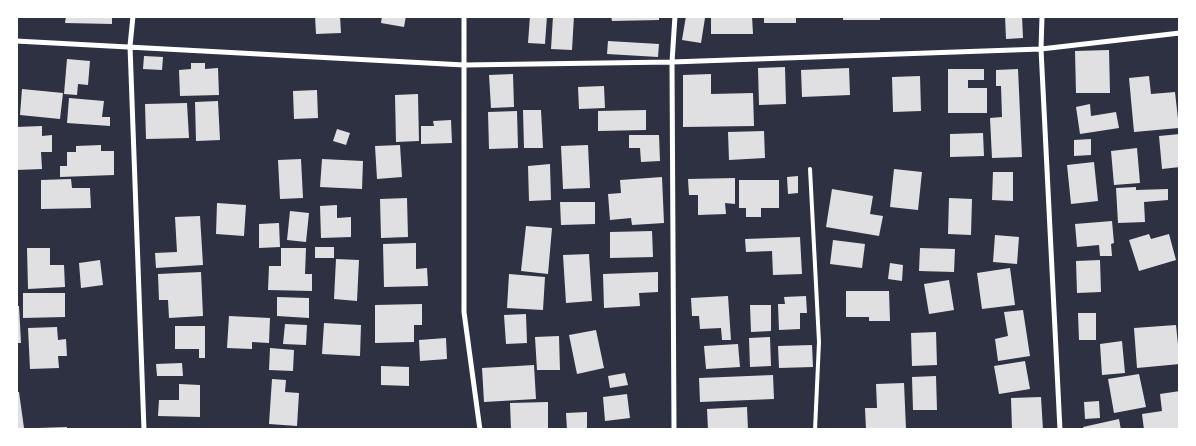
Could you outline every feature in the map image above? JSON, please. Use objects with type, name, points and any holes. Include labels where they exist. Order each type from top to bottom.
[{"type":"street","points":[[132,16],[130,46],[144,430]]},
{"type":"street","points":[[464,16],[464,312],[480,430]]},
{"type":"street","points":[[674,430],[672,62],[675,16]]},
{"type":"street","points":[[1042,16],[1041,50],[1060,430]]},
{"type":"street","points":[[16,40],[464,65],[672,62],[1041,50],[1180,33]]},
{"type":"lane","points":[[810,169],[819,342],[816,430]]},
{"type":"building","points":[[66,16],[112,16],[112,24],[65,23]]},
{"type":"building","points":[[315,16],[340,16],[341,33],[316,34]]},
{"type":"building","points":[[382,16],[406,16],[404,27],[381,23]]},
{"type":"building","points":[[530,16],[547,16],[545,44],[528,43]]},
{"type":"building","points":[[553,16],[574,16],[572,50],[551,49]]},
{"type":"building","points":[[611,16],[659,16],[659,20],[612,21]]},
{"type":"building","points":[[686,16],[705,18],[701,43],[682,40]]},
{"type":"building","points":[[711,16],[752,16],[753,34],[711,34]]},
{"type":"building","points":[[764,16],[796,16],[796,23],[764,23]]},
{"type":"building","points":[[843,16],[880,16],[880,20],[843,20]]},
{"type":"building","points":[[1005,16],[1022,16],[1023,38],[1006,39]]},
{"type":"building","points":[[608,41],[659,44],[658,57],[607,54]]},
{"type":"building","points":[[1109,50],[1110,93],[1076,93],[1075,51]]},
{"type":"building","points":[[144,56],[163,57],[162,70],[143,69]]},
{"type":"building","points":[[67,59],[90,61],[88,85],[78,84],[77,95],[64,94]]},
{"type":"building","points":[[191,63],[205,63],[205,69],[218,68],[219,95],[180,96],[179,70],[191,69]]},
{"type":"building","points":[[785,67],[786,104],[759,105],[758,68]]},
{"type":"building","points":[[849,68],[850,95],[802,97],[801,70]]},
{"type":"building","points":[[948,69],[984,69],[984,80],[968,80],[968,88],[987,88],[987,113],[948,113]]},
{"type":"building","points":[[1018,69],[1022,157],[992,158],[990,118],[1002,117],[1001,86],[996,86],[996,70]]},
{"type":"building","points":[[513,74],[514,107],[491,108],[489,75]]},
{"type":"building","points":[[711,74],[711,94],[753,93],[754,126],[683,127],[683,75]]},
{"type":"building","points":[[920,76],[921,111],[893,112],[892,77]]},
{"type":"building","points":[[1149,76],[1151,94],[1175,92],[1179,128],[1134,132],[1129,78]]},
{"type":"building","points":[[604,86],[605,108],[579,109],[578,87]]},
{"type":"building","points":[[22,89],[63,93],[60,119],[20,115]]},
{"type":"building","points":[[317,90],[318,118],[294,119],[293,91]]},
{"type":"building","points":[[418,94],[419,141],[396,142],[395,95]]},
{"type":"building","points":[[69,98],[104,101],[102,117],[110,117],[110,126],[67,123]]},
{"type":"building","points":[[218,101],[220,140],[196,141],[195,102]]},
{"type":"building","points":[[187,103],[189,138],[146,139],[145,104]]},
{"type":"building","points":[[1090,104],[1091,116],[1116,112],[1119,128],[1080,134],[1076,107]]},
{"type":"building","points":[[523,110],[541,110],[543,148],[524,148]]},
{"type":"building","points":[[646,110],[646,130],[598,131],[598,111]]},
{"type":"building","points":[[517,111],[518,148],[489,149],[488,112]]},
{"type":"building","points":[[451,120],[452,143],[421,144],[421,126],[434,126],[433,121]]},
{"type":"building","points":[[42,126],[42,136],[52,135],[52,152],[41,152],[42,169],[16,170],[16,127]]},
{"type":"building","points":[[337,129],[350,133],[346,145],[333,141]]},
{"type":"building","points":[[764,131],[765,158],[729,160],[728,132]]},
{"type":"building","points":[[983,133],[984,156],[950,157],[950,134]]},
{"type":"building","points":[[1180,134],[1180,167],[1162,169],[1159,136]]},
{"type":"building","points":[[629,135],[659,135],[660,161],[641,162],[640,148],[629,148]]},
{"type":"building","points":[[1091,139],[1091,155],[1074,156],[1074,140]]},
{"type":"building","points":[[101,145],[101,151],[114,151],[114,175],[60,177],[60,166],[67,166],[67,152],[76,152],[76,146]]},
{"type":"building","points":[[400,145],[402,177],[377,179],[375,146]]},
{"type":"building","points":[[588,145],[590,188],[563,189],[561,146]]},
{"type":"building","points":[[1137,148],[1140,183],[1114,185],[1111,151]]},
{"type":"building","points":[[301,159],[303,198],[280,199],[278,160]]},
{"type":"building","points":[[322,159],[363,161],[362,189],[320,187]]},
{"type":"building","points":[[1094,162],[1098,201],[1071,204],[1067,165]]},
{"type":"building","points":[[550,164],[551,200],[529,201],[528,166]]},
{"type":"building","points":[[894,169],[922,172],[918,210],[890,207]]},
{"type":"building","points":[[993,172],[1013,172],[1013,201],[992,200]]},
{"type":"building","points":[[798,176],[798,193],[788,194],[787,177]]},
{"type":"building","points":[[662,177],[664,223],[632,225],[631,218],[610,220],[608,194],[621,193],[620,180]]},
{"type":"building","points":[[735,178],[735,204],[725,203],[726,214],[698,215],[698,195],[689,195],[688,179]]},
{"type":"building","points":[[71,179],[72,188],[90,188],[91,208],[41,209],[41,180]]},
{"type":"building","points":[[739,180],[779,180],[779,208],[761,208],[761,217],[746,217],[746,208],[739,208]]},
{"type":"building","points":[[1136,187],[1136,190],[1168,189],[1168,200],[1144,202],[1145,222],[1118,223],[1116,188]]},
{"type":"building","points":[[832,189],[873,196],[870,214],[883,216],[879,236],[826,227]]},
{"type":"building","points":[[407,198],[408,237],[381,238],[380,199]]},
{"type":"building","points":[[949,198],[972,199],[971,235],[948,234]]},
{"type":"building","points":[[560,202],[595,202],[595,224],[561,225]]},
{"type":"building","points":[[217,203],[246,205],[244,236],[216,234]]},
{"type":"building","points":[[337,205],[337,218],[351,217],[351,237],[321,238],[320,206]]},
{"type":"building","points":[[290,211],[309,213],[306,242],[287,240]]},
{"type":"building","points":[[200,216],[203,265],[156,268],[155,253],[177,252],[175,217]]},
{"type":"building","points":[[1112,221],[1114,243],[1111,244],[1112,256],[1100,256],[1099,245],[1077,247],[1075,224]]},
{"type":"building","points":[[279,223],[280,247],[259,248],[259,224]]},
{"type":"building","points":[[526,226],[552,228],[548,274],[521,271]]},
{"type":"building","points":[[652,231],[653,257],[610,258],[610,232]]},
{"type":"building","points":[[1149,234],[1151,239],[1169,234],[1176,260],[1139,271],[1129,240]]},
{"type":"building","points":[[995,235],[1019,237],[1017,264],[993,262]]},
{"type":"building","points":[[800,237],[802,274],[773,275],[772,251],[746,252],[745,239]]},
{"type":"building","points":[[833,240],[865,244],[862,268],[830,264]]},
{"type":"building","points":[[416,243],[416,269],[427,268],[428,286],[384,287],[383,244]]},
{"type":"building","points":[[315,247],[334,247],[334,258],[315,258]]},
{"type":"building","points":[[27,248],[50,248],[50,265],[64,265],[65,287],[28,289]]},
{"type":"building","points":[[281,248],[306,248],[305,274],[312,274],[312,291],[268,290],[269,266],[281,266]]},
{"type":"building","points":[[920,248],[955,249],[954,272],[919,271]]},
{"type":"building","points":[[589,254],[592,301],[566,303],[563,255]]},
{"type":"building","points":[[336,259],[359,260],[357,301],[334,299]]},
{"type":"building","points":[[100,260],[103,285],[81,288],[79,263]]},
{"type":"building","points":[[1100,260],[1101,292],[1077,293],[1076,261]]},
{"type":"building","points":[[890,263],[903,265],[902,281],[888,279]]},
{"type":"building","points":[[1010,268],[1015,305],[982,309],[977,273]]},
{"type":"building","points":[[201,272],[203,316],[169,318],[168,300],[159,300],[158,274]]},
{"type":"building","points":[[658,272],[658,292],[639,293],[640,306],[604,308],[603,274]]},
{"type":"building","points":[[509,274],[545,277],[543,310],[507,308]]},
{"type":"building","points":[[949,280],[954,310],[929,314],[924,284]]},
{"type":"building","points":[[846,291],[889,291],[890,321],[869,321],[869,317],[846,317]]},
{"type":"building","points":[[23,293],[65,293],[65,317],[23,318]]},
{"type":"building","points":[[728,296],[731,340],[722,340],[721,328],[700,329],[699,316],[692,316],[691,298]]},
{"type":"building","points":[[806,296],[807,313],[800,313],[800,329],[779,330],[778,304],[785,304],[784,297]]},
{"type":"building","points":[[277,297],[309,298],[309,318],[277,316]]},
{"type":"building","points":[[422,304],[422,325],[414,325],[414,342],[375,343],[375,305]]},
{"type":"building","points":[[750,305],[771,305],[771,331],[751,332]]},
{"type":"building","points":[[16,306],[19,306],[21,343],[16,343]]},
{"type":"building","points":[[1023,310],[1030,356],[998,361],[995,339],[1008,336],[1004,312]]},
{"type":"building","points":[[1078,313],[1096,313],[1096,340],[1079,340]]},
{"type":"building","points":[[526,314],[527,343],[506,344],[504,315]]},
{"type":"building","points":[[229,316],[270,318],[269,343],[252,342],[252,349],[227,348]]},
{"type":"building","points":[[324,323],[361,325],[360,356],[322,354]]},
{"type":"building","points":[[285,324],[307,325],[306,345],[283,344]]},
{"type":"building","points":[[1176,325],[1180,364],[1137,368],[1134,328]]},
{"type":"building","points":[[175,326],[205,326],[205,358],[199,358],[199,349],[175,349]]},
{"type":"building","points":[[57,327],[58,340],[66,339],[67,356],[58,356],[59,368],[30,369],[28,328]]},
{"type":"building","points":[[596,330],[604,368],[577,374],[569,335]]},
{"type":"building","points":[[936,332],[937,365],[912,366],[911,333]]},
{"type":"building","points":[[559,336],[560,370],[537,370],[535,337]]},
{"type":"building","points":[[770,337],[771,366],[750,367],[749,338]]},
{"type":"building","points":[[446,338],[447,359],[420,361],[419,340]]},
{"type":"building","points":[[1122,341],[1125,373],[1102,375],[1100,344]]},
{"type":"building","points":[[738,344],[740,367],[706,369],[704,346]]},
{"type":"building","points":[[812,345],[813,367],[779,368],[778,346]]},
{"type":"building","points":[[270,348],[294,350],[293,371],[269,370]]},
{"type":"building","points":[[1025,361],[1030,389],[999,394],[994,366]]},
{"type":"building","points":[[182,363],[183,376],[157,376],[156,364]]},
{"type":"building","points":[[534,365],[536,399],[484,402],[482,368]]},
{"type":"building","points":[[381,366],[409,367],[409,386],[381,385]]},
{"type":"building","points":[[625,373],[628,385],[610,388],[608,376]]},
{"type":"building","points":[[1139,374],[1146,407],[1114,413],[1108,379]]},
{"type":"building","points":[[773,375],[774,399],[700,402],[699,378]]},
{"type":"building","points":[[936,376],[937,410],[913,410],[912,377]]},
{"type":"building","points":[[272,379],[286,380],[285,392],[299,393],[297,426],[269,424]]},
{"type":"building","points":[[904,383],[906,429],[866,430],[865,408],[877,408],[876,384]]},
{"type":"building","points":[[179,384],[200,385],[200,417],[158,416],[159,400],[179,400]]},
{"type":"building","points":[[1180,391],[1180,430],[1144,430],[1142,414],[1162,411],[1160,394]]},
{"type":"building","points":[[16,392],[19,392],[24,428],[16,430]]},
{"type":"building","points":[[627,394],[630,418],[605,421],[603,397]]},
{"type":"building","points":[[1041,397],[1043,430],[1012,430],[1011,398]]},
{"type":"building","points":[[1099,401],[1100,418],[1085,419],[1084,402]]},
{"type":"building","points":[[548,402],[548,428],[511,430],[510,403]]},
{"type":"building","points":[[747,407],[748,430],[708,430],[707,409]]},
{"type":"building","points":[[587,412],[587,430],[567,430],[566,413]]},
{"type":"building","points":[[1119,419],[1121,430],[1084,430],[1083,427]]},
{"type":"building","points":[[67,427],[67,430],[38,430],[38,428]]}]
